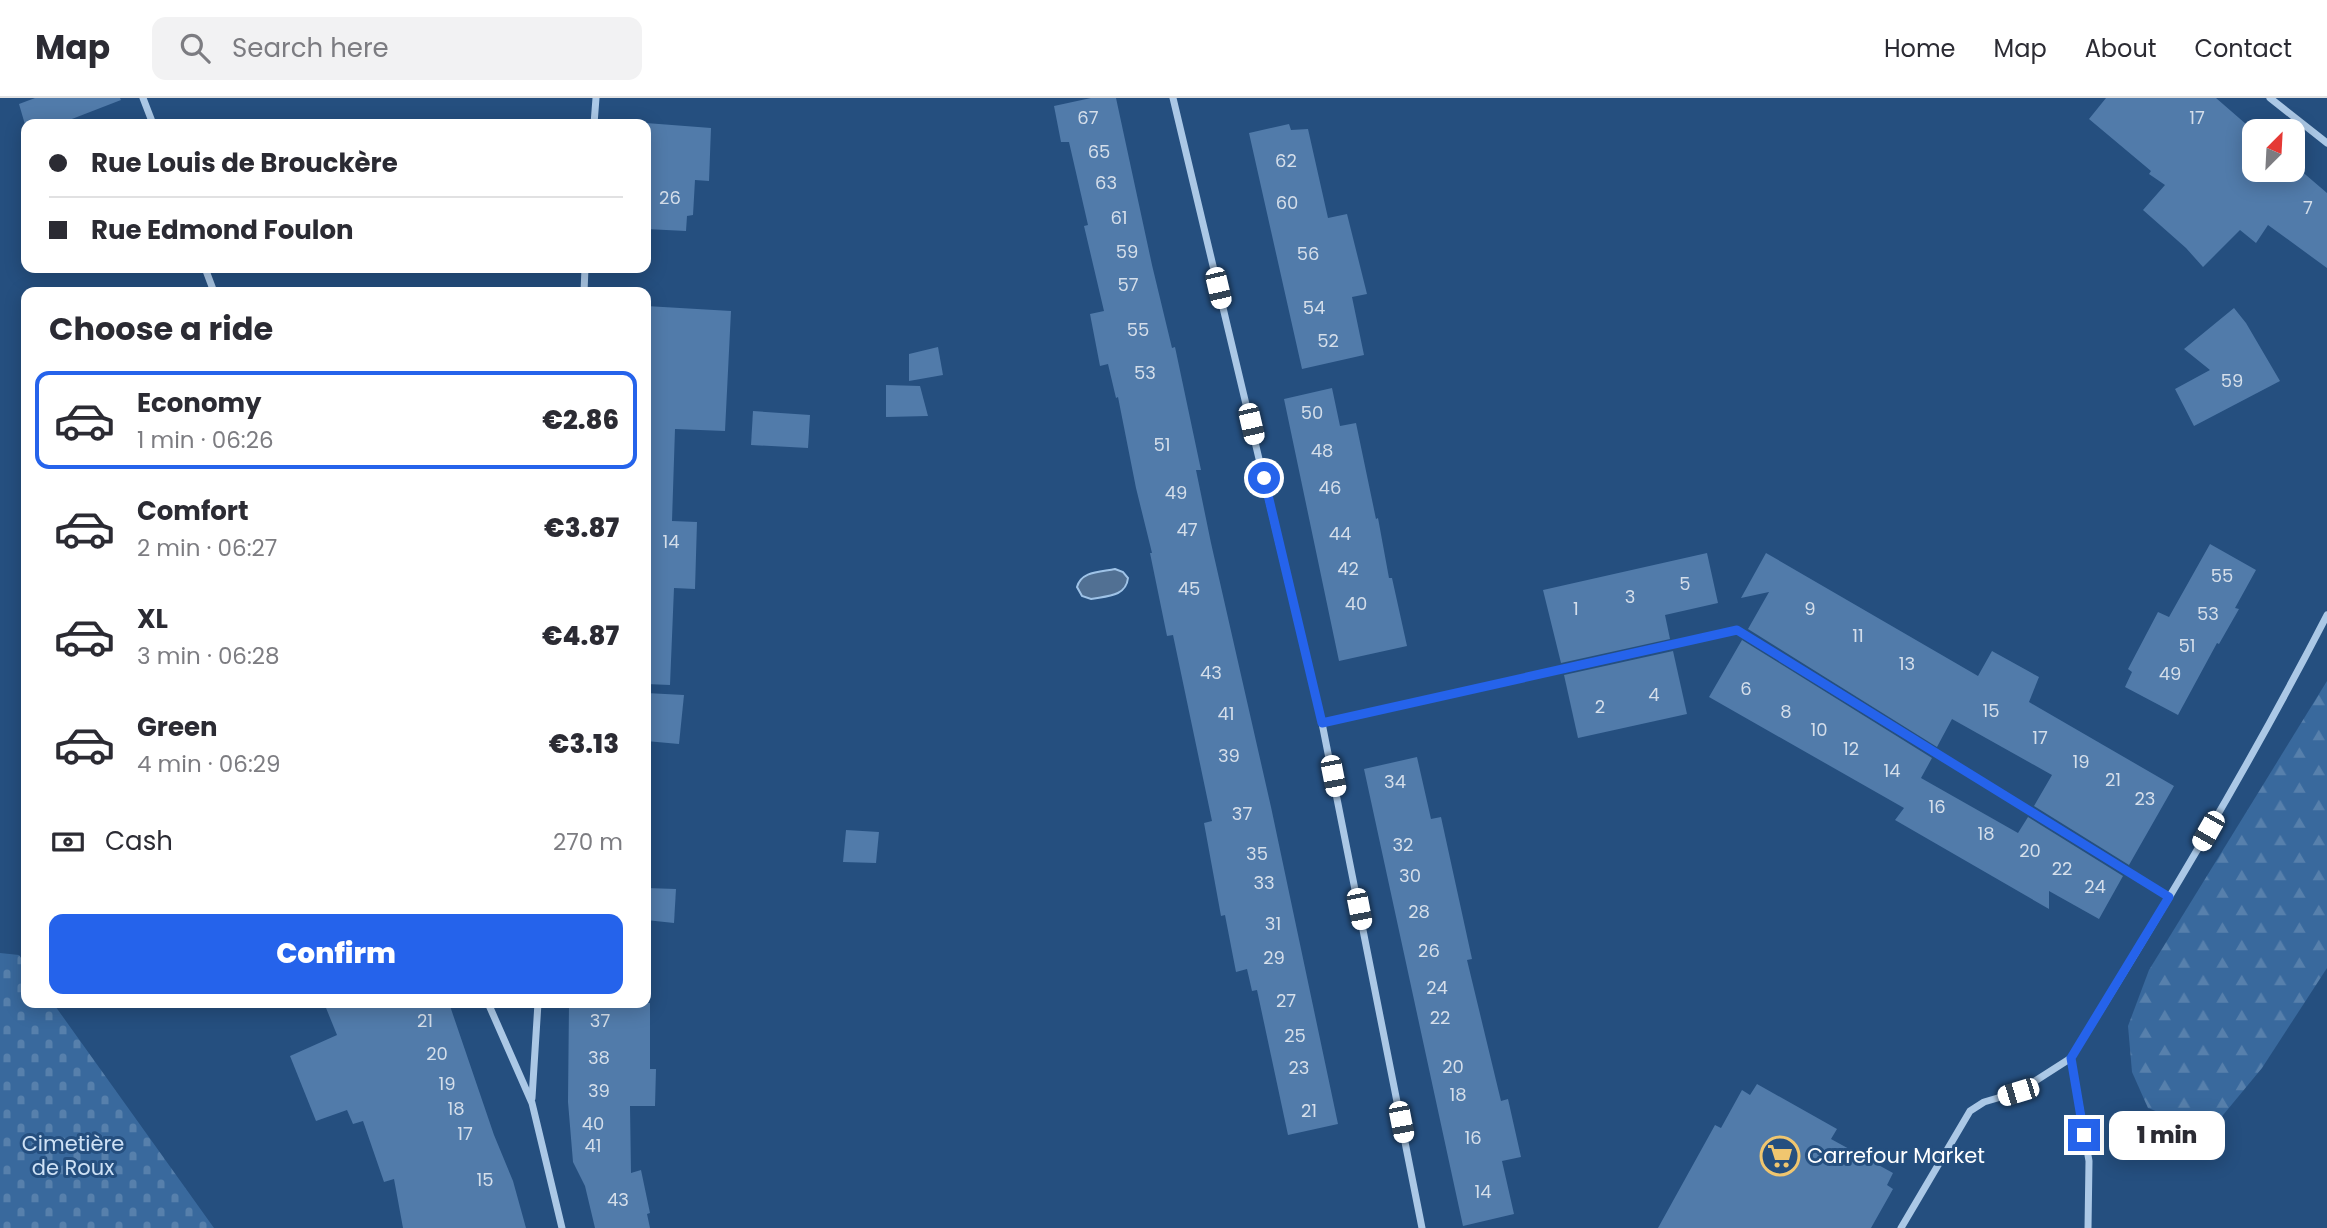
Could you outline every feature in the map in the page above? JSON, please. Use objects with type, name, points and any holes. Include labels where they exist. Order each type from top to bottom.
[{"type":"street","points":[[143,98],[151,119]]},
{"type":"street","points":[[594,119],[596,98]]},
{"type":"street","points":[[1173,98],[1322,723],[1422,1228]]},
{"type":"street","points":[[2270,98],[2327,144]]},
{"type":"street","points":[[1901,1228],[1970,1111],[1984,1102],[2018,1092],[2071,1058],[2273,720],[2327,615]]},
{"type":"street","points":[[1322,723],[1737,630],[2169,897]]},
{"type":"street","points":[[490,1008],[532,1103],[562,1228]]},
{"type":"street","points":[[532,1103],[538,1008]]},
{"type":"street","points":[[2071,1058],[2088,1161],[2088,1228]]},
{"type":"green space","points":[[2327,681],[2327,968],[2262,1068],[2209,1132],[2148,1108],[2132,1072],[2128,1026],[2149,970]]},
{"type":"green space","name":"Cimetière de Roux","points":[[0,953],[19,955],[21,958],[21,1008],[57,1008],[214,1228],[0,1228]]},
{"type":"shaded area","points":[[1115,569],[1128,578],[1123,589],[1103,597],[1091,599],[1082,596],[1077,587],[1083,578],[1092,573]]},
{"type":"building","points":[[35,98],[121,100],[72,119],[23,119],[19,104]]},
{"type":"building","points":[[1091,98],[1116,98],[1152,265],[1172,348],[1175,347],[1201,470],[1196,470],[1211,543],[1271,807],[1338,1124],[1288,1135],[1257,990],[1252,991],[1247,969],[1236,972],[1225,915],[1221,916],[1204,823],[1212,821],[1173,635],[1167,636],[1118,397],[1116,398],[1108,364],[1100,366],[1090,314],[1104,311],[1084,226],[1088,225],[1069,142],[1061,142],[1054,106]]},
{"type":"building","points":[[2106,98],[2216,98],[2242,121],[2242,182],[2305,182],[2305,174],[2327,193],[2327,268],[2268,225],[2256,243],[2240,230],[2203,267],[2143,210],[2165,185],[2149,174],[2151,171],[2089,119]]},
{"type":"building","points":[[651,123],[711,128],[709,181],[695,180],[693,215],[687,216],[686,231],[651,229]]},
{"type":"building","points":[[1289,124],[1291,130],[1308,129],[1328,218],[1347,214],[1367,294],[1352,297],[1364,355],[1302,369],[1249,133]]},
{"type":"building","points":[[651,306],[731,311],[725,431],[675,429],[672,521],[697,522],[695,589],[674,588],[670,685],[651,684]]},
{"type":"building","points":[[2234,308],[2246,323],[2280,381],[2194,426],[2175,389],[2210,370],[2184,349]]},
{"type":"building","points":[[938,347],[943,375],[909,381],[909,354]]},
{"type":"building","points":[[886,385],[920,386],[928,416],[886,417]]},
{"type":"building","points":[[1332,388],[1340,426],[1356,423],[1389,578],[1392,578],[1407,646],[1339,661],[1284,399]]},
{"type":"building","points":[[753,411],[810,415],[808,448],[751,445]]},
{"type":"building","points":[[2210,544],[2256,570],[2235,608],[2239,609],[2219,644],[2217,643],[2178,715],[2125,687],[2132,672],[2128,669],[2158,612],[2169,617]]},
{"type":"building","points":[[1707,553],[1718,603],[1665,615],[1670,639],[1561,663],[1543,590]]},
{"type":"building","points":[[1766,553],[1978,676],[1992,651],[2039,677],[2029,702],[2174,786],[2129,865],[2034,806],[2052,775],[1952,719],[1937,747],[1748,629],[1769,592],[1741,598]]},
{"type":"building","points":[[1742,640],[1932,758],[1921,778],[2018,833],[2028,817],[2123,876],[2099,919],[2049,891],[2049,909],[1895,820],[1904,808],[1709,697]]},
{"type":"building","points":[[1673,651],[1687,714],[1578,738],[1564,675]]},
{"type":"building","points":[[651,693],[684,695],[679,744],[651,741]]},
{"type":"building","points":[[1417,757],[1431,819],[1441,817],[1472,959],[1467,960],[1501,1101],[1508,1099],[1521,1157],[1502,1161],[1514,1214],[1463,1226],[1364,769]]},
{"type":"building","points":[[846,830],[879,832],[876,863],[843,862]]},
{"type":"building","points":[[651,888],[676,889],[674,923],[651,921]]},
{"type":"building","points":[[326,1008],[451,1008],[494,1135],[513,1181],[526,1228],[403,1228],[394,1179],[384,1182],[363,1121],[353,1124],[347,1110],[316,1121],[290,1056],[337,1035]]},
{"type":"building","points":[[569,1008],[650,1008],[650,1069],[656,1069],[655,1106],[630,1106],[631,1173],[641,1170],[650,1213],[647,1214],[650,1228],[595,1228],[585,1186],[573,1162],[568,1102]]},
{"type":"building","name":"Carrefour Market","points":[[1757,1084],[1837,1129],[1831,1139],[1893,1173],[1887,1185],[1893,1189],[1871,1228],[1658,1228],[1715,1125],[1721,1128],[1742,1090],[1750,1095]]},
{"type":"place","name":"Carrefour Market","points":[[1780,1156]]},
{"type":"route","points":[[1264,478],[1322,723],[1737,630],[2169,897],[2071,1058],[2084,1135]]}]
